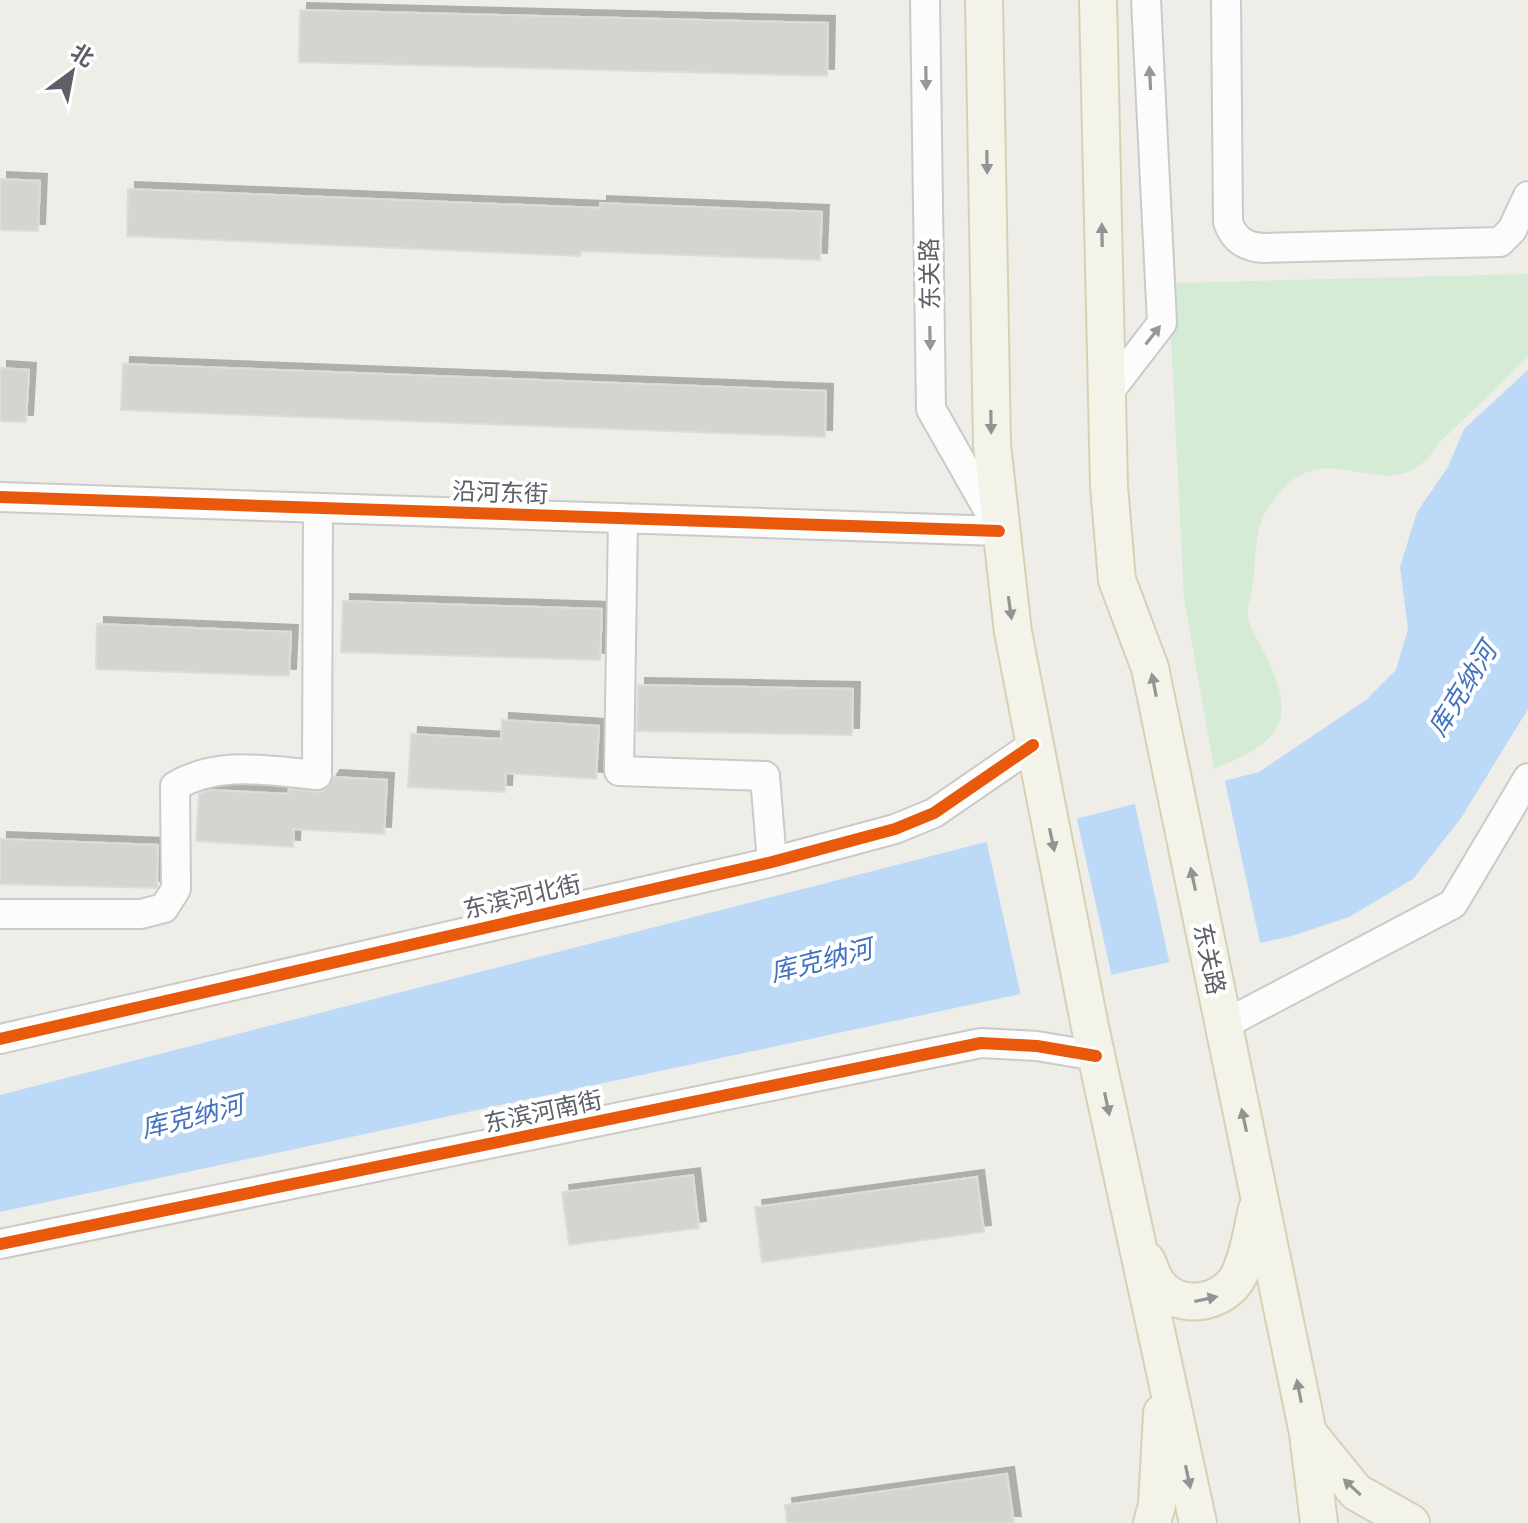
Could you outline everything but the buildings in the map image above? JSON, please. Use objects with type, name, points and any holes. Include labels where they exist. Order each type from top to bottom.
[{"type":"main road","name":"东关路","points":[[984,0],[992,445],[999,531],[1034,754],[1198,1523]]},
{"type":"main road","name":"东关路","points":[[1098,0],[1105,397],[1117,580],[1150,668],[1308,1433],[1319,1523]]},
{"type":"main road","points":[[1136,1237],[1156,1283],[1167,1293],[1196,1302],[1211,1300],[1234,1284],[1241,1272],[1260,1197]]},
{"type":"main road","points":[[1152,1523],[1157,1505],[1165,1368]]},
{"type":"main road","points":[[1308,1433],[1327,1461],[1356,1492],[1411,1523]]},
{"type":"street","name":"东关路","points":[[925,0],[931,409],[999,531]]},
{"type":"street","points":[[1105,397],[1162,323],[1146,0]]},
{"type":"street","points":[[1226,0],[1228,222],[1231,232],[1245,245],[1264,248],[1500,242],[1512,230],[1528,196]]},
{"type":"street","name":"沿河东街","points":[[0,497],[999,531]]},
{"type":"street","points":[[0,914],[141,914],[164,908],[176,889],[175,786],[189,778],[228,767],[317,775],[318,508]]},
{"type":"street","points":[[623,518],[619,771],[765,776],[772,862]]},
{"type":"street","name":"东滨河北街","points":[[0,1039],[772,862],[895,829],[934,813],[1034,754]]},
{"type":"street","points":[[1225,1024],[1453,904],[1527,783]]},
{"type":"street","name":"东滨河南街","points":[[0,1244],[981,1043],[1037,1046],[1093,1042]]},
{"type":"green space","points":[[1528,274],[1528,357],[1440,442],[1422,464],[1402,474],[1383,476],[1321,469],[1301,475],[1281,491],[1267,510],[1257,538],[1248,614],[1251,628],[1276,679],[1281,715],[1277,728],[1268,739],[1254,750],[1214,769],[1184,598],[1170,317],[1177,283]]},
{"type":"water","name":"库克纳河","points":[[1528,370],[1528,709],[1461,818],[1413,879],[1349,917],[1292,936],[0,1212],[0,1095],[1259,772],[1366,700],[1396,670],[1408,629],[1400,567],[1417,512],[1448,467],[1464,429]]},
{"type":"pier","points":[[1224,777],[1261,947],[1170,965],[1134,800]]},
{"type":"pier","points":[[1076,815],[1112,977],[1021,996],[986,839]]},
{"type":"cycle path","points":[[0,497],[999,531]]},
{"type":"cycle path","points":[[0,1039],[772,862],[895,829],[934,813],[1033,745]]},
{"type":"cycle path","points":[[0,1244],[981,1043],[1037,1046],[1096,1056]]}]
